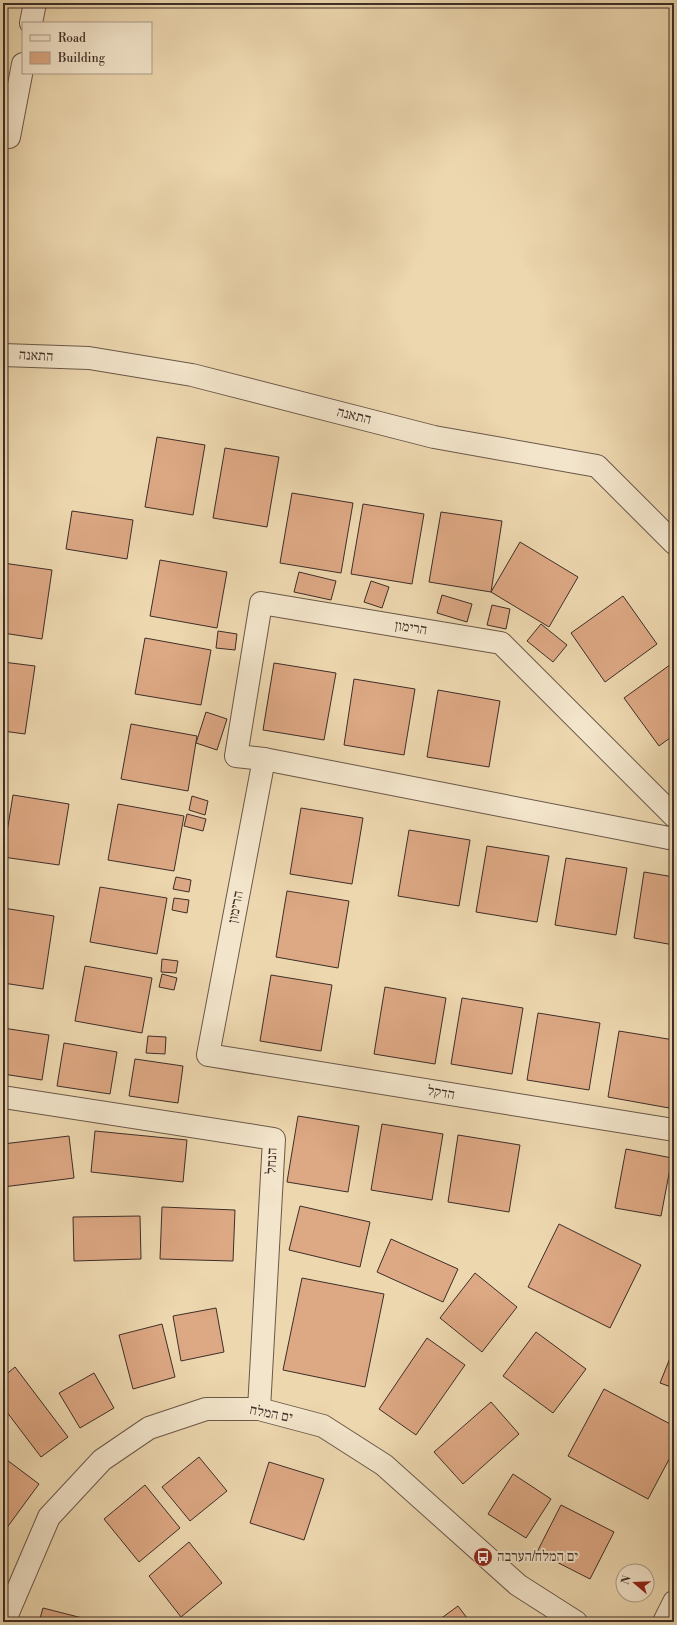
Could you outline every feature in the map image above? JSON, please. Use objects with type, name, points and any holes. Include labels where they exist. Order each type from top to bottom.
[{"type":"street","points":[[31,22],[35,3]]},
{"type":"street","points":[[9,138],[22,69]]},
{"type":"street","name":"התאנה","points":[[3,354],[89,358],[192,375],[434,437],[597,466],[674,543]]},
{"type":"street","name":"הרימון","points":[[674,816],[501,643],[261,603],[236,756],[264,759],[674,840]]},
{"type":"street","name":"הרימון","points":[[208,1055],[264,759]]},
{"type":"street","name":"הדקל","points":[[208,1055],[674,1130]]},
{"type":"street","name":"הנחל","points":[[3,1097],[274,1139],[260,1409]]},
{"type":"street","name":"ים המלח","points":[[4,1622],[49,1517],[102,1460],[149,1428],[206,1409],[260,1409],[323,1426],[384,1465],[518,1585],[576,1622]]},
{"type":"street","points":[[664,1622],[674,1602]]},
{"type":"building","points":[[157,437],[205,445],[193,515],[145,507]]},
{"type":"building","points":[[225,448],[279,457],[267,527],[213,518]]},
{"type":"building","points":[[292,493],[353,503],[341,573],[280,563]]},
{"type":"building","points":[[363,504],[424,514],[412,584],[351,574]]},
{"type":"building","points":[[72,511],[133,520],[127,559],[66,549]]},
{"type":"building","points":[[441,512],[502,521],[491,592],[429,582]]},
{"type":"building","points":[[520,542],[578,577],[549,627],[491,592]]},
{"type":"building","points":[[160,560],[227,572],[217,628],[150,616]]},
{"type":"building","points":[[3,563],[52,570],[42,639],[3,633]]},
{"type":"building","points":[[299,572],[336,581],[331,600],[294,592]]},
{"type":"building","points":[[371,581],[389,587],[382,608],[364,602]]},
{"type":"building","points":[[442,595],[472,604],[467,622],[437,613]]},
{"type":"building","points":[[623,596],[657,644],[605,682],[571,633]]},
{"type":"building","points":[[492,605],[510,609],[506,629],[487,625]]},
{"type":"building","points":[[541,624],[567,645],[553,662],[527,641]]},
{"type":"building","points":[[218,631],[237,634],[235,650],[216,648]]},
{"type":"building","points":[[145,638],[211,650],[201,705],[135,694]]},
{"type":"building","points":[[3,662],[35,666],[25,734],[3,731]]},
{"type":"building","points":[[674,662],[674,735],[659,746],[624,698]]},
{"type":"building","points":[[274,663],[336,673],[324,740],[263,730]]},
{"type":"building","points":[[354,679],[415,689],[404,755],[344,745]]},
{"type":"building","points":[[438,690],[500,701],[489,767],[427,757]]},
{"type":"building","points":[[206,712],[227,719],[217,750],[196,743]]},
{"type":"building","points":[[131,724],[197,736],[188,791],[121,779]]},
{"type":"building","points":[[13,795],[69,804],[59,865],[3,857]]},
{"type":"building","points":[[192,796],[208,801],[205,815],[189,810]]},
{"type":"building","points":[[118,804],[184,816],[174,871],[108,860]]},
{"type":"building","points":[[301,808],[363,818],[352,884],[290,874]]},
{"type":"building","points":[[187,814],[206,819],[203,831],[184,826]]},
{"type":"building","points":[[409,830],[470,840],[459,906],[398,896]]},
{"type":"building","points":[[487,846],[549,856],[537,922],[476,912]]},
{"type":"building","points":[[566,858],[627,868],[616,935],[555,925]]},
{"type":"building","points":[[644,872],[674,877],[674,945],[634,938]]},
{"type":"building","points":[[176,877],[191,880],[189,892],[173,889]]},
{"type":"building","points":[[100,887],[167,898],[157,954],[90,942]]},
{"type":"building","points":[[287,891],[349,901],[338,968],[276,957]]},
{"type":"building","points":[[174,898],[189,900],[187,913],[172,910]]},
{"type":"building","points":[[3,908],[54,916],[43,989],[3,983]]},
{"type":"building","points":[[162,959],[178,961],[176,973],[161,972]]},
{"type":"building","points":[[85,966],[152,978],[142,1033],[75,1021]]},
{"type":"building","points":[[162,974],[177,978],[174,990],[159,987]]},
{"type":"building","points":[[271,975],[332,985],[321,1051],[260,1041]]},
{"type":"building","points":[[385,987],[446,998],[435,1064],[374,1054]]},
{"type":"building","points":[[462,998],[523,1008],[512,1074],[451,1064]]},
{"type":"building","points":[[538,1013],[600,1023],[589,1090],[527,1080]]},
{"type":"building","points":[[3,1028],[49,1035],[42,1080],[3,1074]]},
{"type":"building","points":[[619,1031],[674,1040],[674,1077],[669,1108],[608,1097]]},
{"type":"building","points":[[148,1036],[166,1037],[165,1054],[146,1053]]},
{"type":"building","points":[[64,1043],[117,1052],[110,1094],[57,1086]]},
{"type":"building","points":[[135,1059],[183,1066],[178,1103],[129,1096]]},
{"type":"building","points":[[298,1116],[359,1126],[348,1192],[287,1182]]},
{"type":"building","points":[[382,1124],[443,1134],[432,1200],[371,1190]]},
{"type":"building","points":[[95,1131],[187,1140],[183,1182],[91,1172]]},
{"type":"building","points":[[458,1135],[520,1145],[509,1212],[448,1202]]},
{"type":"building","points":[[69,1136],[74,1178],[3,1187],[3,1144]]},
{"type":"building","points":[[626,1149],[672,1158],[661,1216],[615,1208]]},
{"type":"building","points":[[300,1206],[370,1222],[360,1267],[289,1250]]},
{"type":"building","points":[[162,1207],[235,1210],[233,1261],[160,1259]]},
{"type":"building","points":[[140,1216],[141,1259],[74,1261],[73,1217]]},
{"type":"building","points":[[559,1224],[641,1265],[610,1328],[528,1287]]},
{"type":"building","points":[[391,1239],[458,1269],[443,1302],[377,1272]]},
{"type":"building","points":[[475,1273],[517,1307],[482,1352],[440,1318]]},
{"type":"building","points":[[302,1278],[384,1294],[365,1387],[283,1370]]},
{"type":"building","points":[[216,1308],[224,1352],[181,1361],[173,1316]]},
{"type":"building","points":[[162,1324],[175,1377],[133,1389],[119,1335]]},
{"type":"building","points":[[536,1332],[586,1369],[553,1413],[503,1376]]},
{"type":"building","points":[[427,1338],[465,1365],[416,1435],[379,1409]]},
{"type":"building","points":[[674,1348],[674,1388],[660,1383]]},
{"type":"building","points":[[15,1367],[68,1437],[41,1457],[3,1407],[3,1377]]},
{"type":"building","points":[[94,1373],[114,1408],[80,1428],[59,1393]]},
{"type":"building","points":[[604,1389],[674,1426],[674,1450],[648,1499],[568,1456]]},
{"type":"building","points":[[491,1402],[519,1434],[463,1484],[434,1452]]},
{"type":"building","points":[[3,1457],[39,1484],[3,1533]]},
{"type":"building","points":[[199,1457],[227,1491],[190,1521],[162,1487]]},
{"type":"building","points":[[269,1462],[324,1479],[304,1540],[250,1523]]},
{"type":"building","points":[[513,1474],[551,1499],[526,1538],[488,1514]]},
{"type":"building","points":[[145,1485],[180,1528],[139,1562],[104,1519]]},
{"type":"building","points":[[561,1505],[614,1532],[590,1579],[537,1552]]},
{"type":"building","points":[[189,1542],[222,1583],[181,1617],[149,1576]]},
{"type":"building","points":[[458,1606],[470,1622],[436,1622]]},
{"type":"building","points":[[43,1608],[98,1622],[39,1622]]},
{"type":"place","name":"ים המלח/הערבה","points":[[483,1557]]}]
